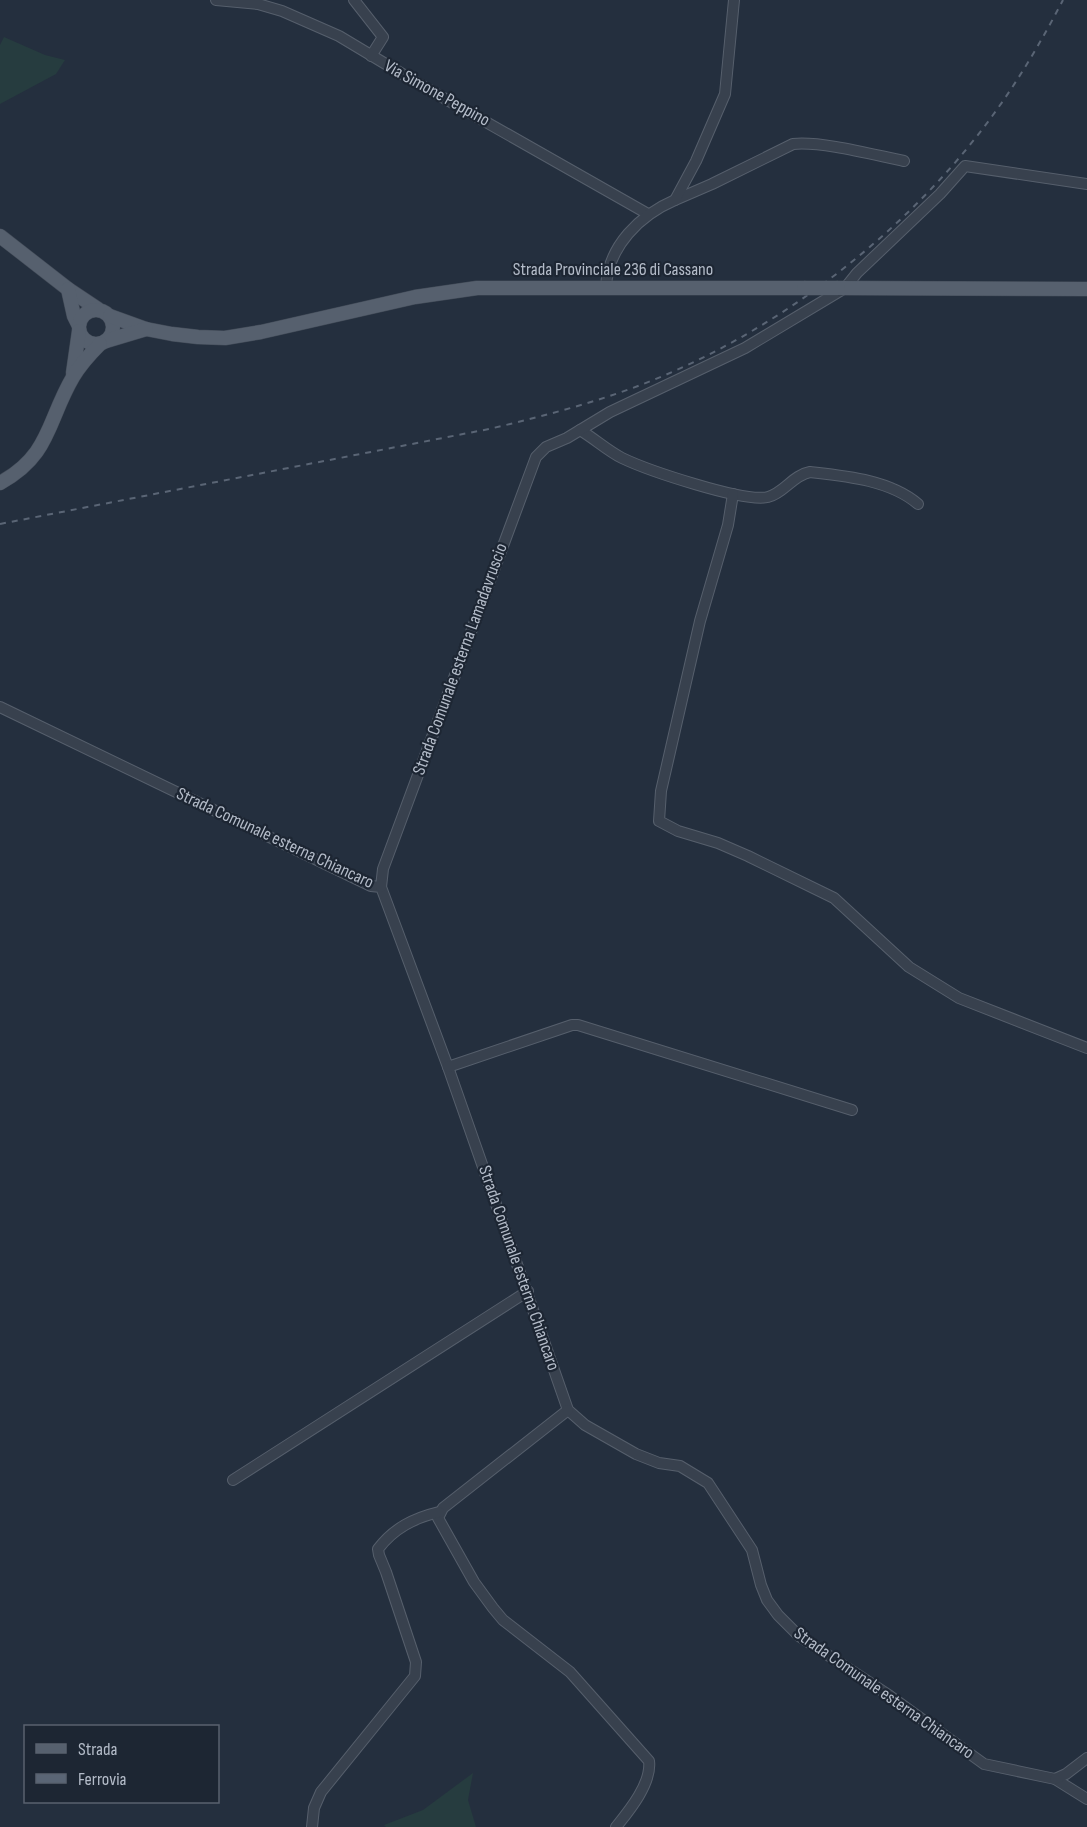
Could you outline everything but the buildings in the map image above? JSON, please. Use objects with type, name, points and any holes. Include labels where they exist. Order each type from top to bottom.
[{"type":"main road","points":[[0,236],[112,321],[112,332],[72,378],[39,449],[20,470],[0,483]]},
{"type":"main road","name":"Strada Provinciale 236 di Cassano","points":[[146,329],[190,336],[225,338],[435,293],[493,287],[1087,289]]},
{"type":"main road","points":[[68,289],[78,328],[84,340],[89,343],[103,342],[146,329]]},
{"type":"main road","points":[[72,378],[78,328],[87,311],[104,313],[146,329]]},
{"type":"street","name":"Via Simone Peppino","points":[[216,0],[258,4],[282,11],[339,36],[648,214]]},
{"type":"street","points":[[354,0],[383,37],[371,56]]},
{"type":"street","points":[[675,200],[696,161],[726,94],[734,0]]},
{"type":"street","points":[[606,287],[606,277],[626,236],[648,214],[658,207],[712,184],[793,144],[832,147],[904,161]]},
{"type":"street","name":"Strada Comunale esterna Lamadavruscio","points":[[381,887],[383,868],[540,451],[610,412],[745,348],[841,288],[932,201],[965,166],[1087,184]]},
{"type":"street","points":[[580,430],[629,461],[733,494],[758,498],[768,497],[803,473],[810,472],[896,489],[918,504]]},
{"type":"street","points":[[733,494],[728,525],[700,621],[661,790],[659,821],[678,831],[718,843],[834,898],[909,967],[959,998],[1087,1048]]},
{"type":"street","name":"Strada Comunale esterna Chiancaro","points":[[0,707],[371,886],[381,887],[448,1067],[568,1410],[585,1425],[636,1454],[659,1463],[680,1466],[708,1483],[752,1550],[767,1600],[799,1636],[890,1696],[984,1764],[1055,1779],[1087,1799]]},
{"type":"street","points":[[448,1067],[572,1025],[578,1025],[852,1110]]},
{"type":"street","points":[[232,1480],[528,1291]]},
{"type":"street","points":[[568,1410],[443,1508],[438,1518],[474,1582],[492,1608],[503,1620],[570,1672],[649,1761],[650,1768],[640,1791],[616,1827]]},
{"type":"street","points":[[312,1827],[314,1808],[319,1797],[415,1676],[417,1670],[378,1549],[398,1529],[414,1520],[440,1512]]},
{"type":"street","points":[[1055,1779],[1066,1774],[1087,1758]]},
{"type":"green space","points":[[4,37],[45,55],[65,60],[56,74],[0,104],[0,45]]},
{"type":"green space","points":[[473,1773],[468,1800],[476,1827],[386,1827],[384,1825],[423,1810]]},
{"type":"railway","points":[[0,524],[489,429],[602,399],[687,365],[783,312],[872,245],[912,208],[950,169],[1006,97],[1063,0]]}]
